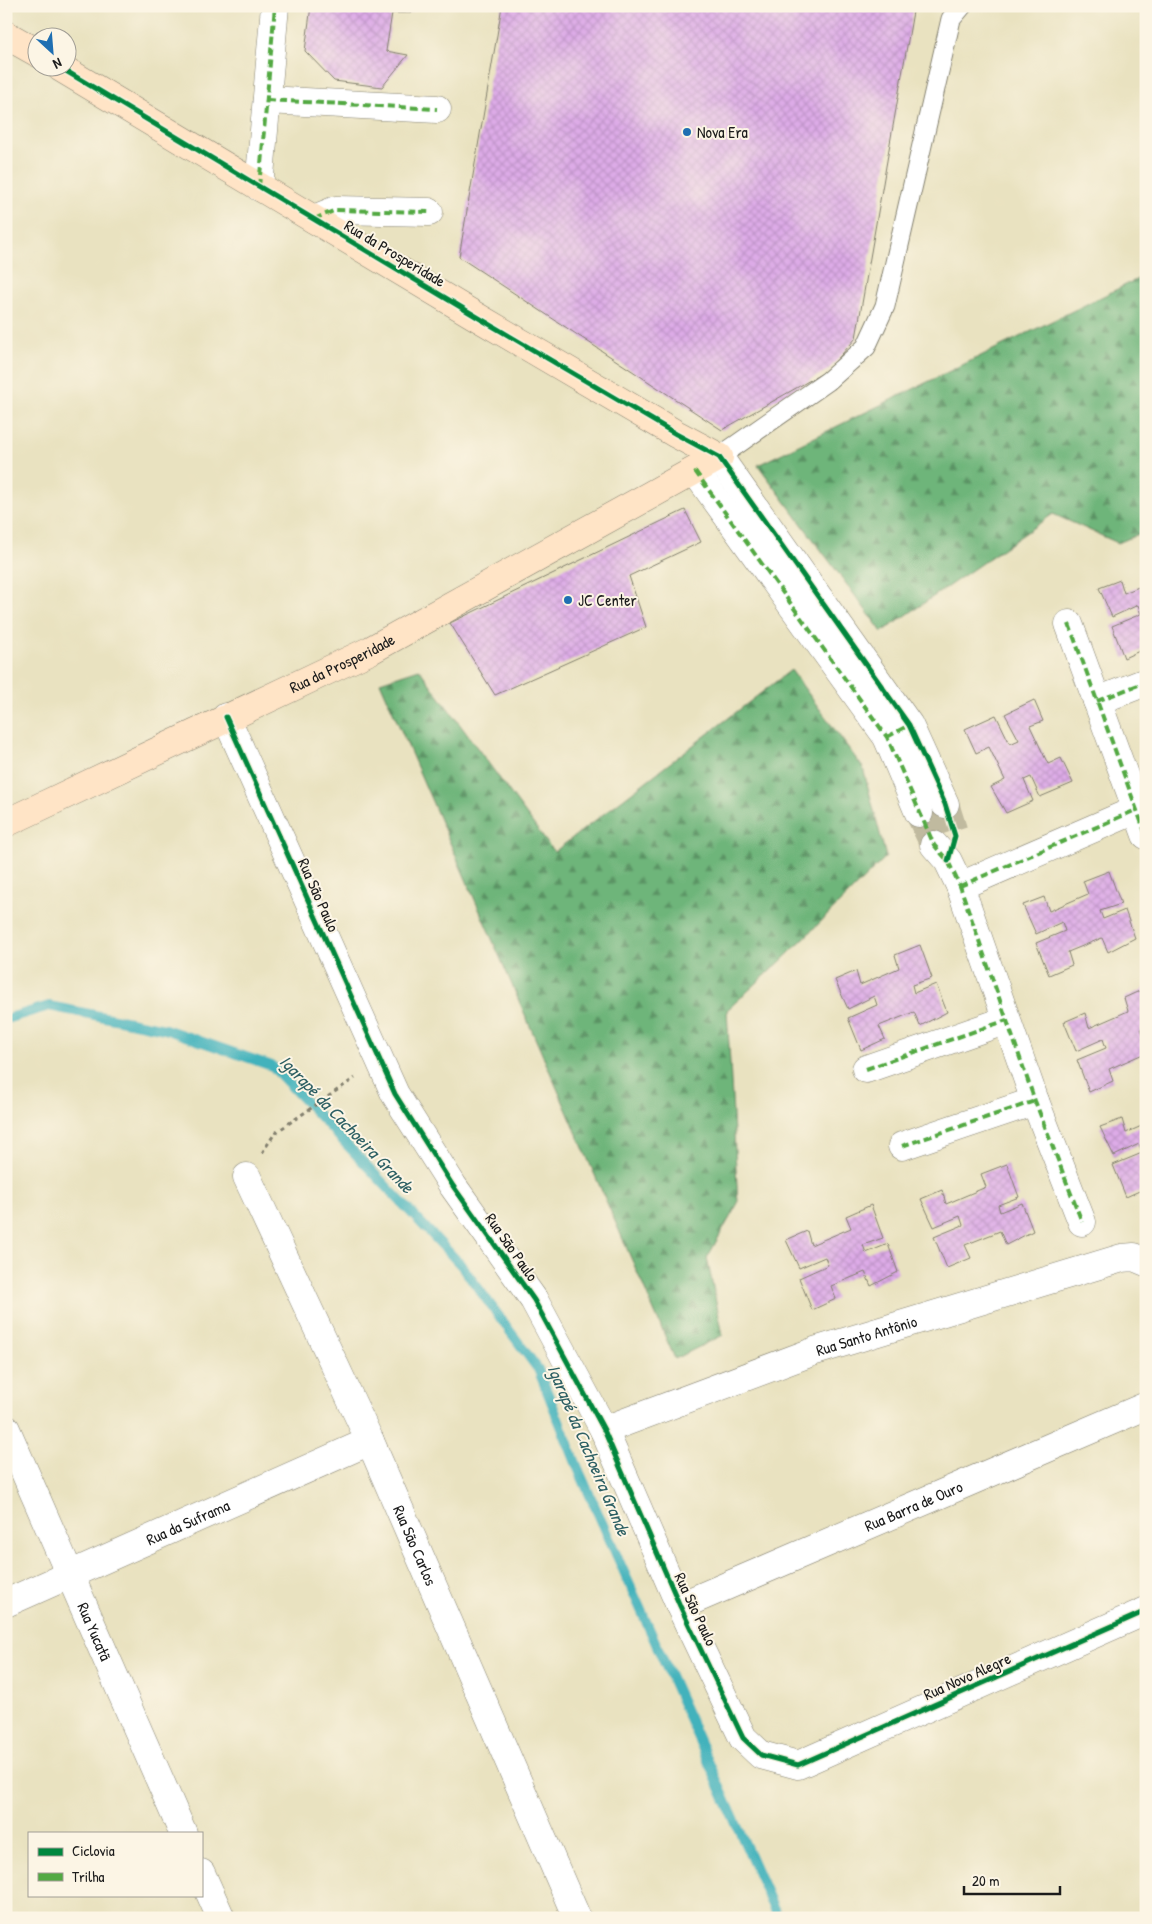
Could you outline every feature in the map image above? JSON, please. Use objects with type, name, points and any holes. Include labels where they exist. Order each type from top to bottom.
[{"type":"street","points":[[259,187],[275,6]]},
{"type":"street","points":[[6,35],[28,48]]},
{"type":"street","name":"Rua da Prosperidade","points":[[78,78],[676,434],[720,457]]},
{"type":"street","points":[[267,100],[437,109]]},
{"type":"street","points":[[314,219],[336,210],[429,212]]},
{"type":"street","points":[[676,434],[695,471],[898,731],[919,813]]},
{"type":"street","points":[[720,457],[945,804]]},
{"type":"street","name":"Rua da Prosperidade","points":[[6,823],[372,650],[720,457]]},
{"type":"street","points":[[1069,624],[1146,835]]},
{"type":"street","points":[[1097,701],[1146,682]]},
{"type":"street","name":"Rua São Paulo","points":[[226,718],[395,1094],[453,1186],[534,1300],[604,1430],[680,1606],[743,1738],[761,1755],[798,1765]]},
{"type":"street","points":[[960,886],[1136,810]]},
{"type":"street","points":[[946,847],[1035,1101],[1082,1222]]},
{"type":"street","points":[[866,1069],[1007,1020]]},
{"type":"street","points":[[902,1146],[1035,1101]]},
{"type":"street","name":"Rua São Carlos","points":[[247,1177],[370,1441],[577,1918]]},
{"type":"street","name":"Rua Santo Antônio","points":[[604,1430],[815,1350],[1122,1258],[1140,1259]]},
{"type":"street","name":"Rua Barra de Ouro","points":[[680,1606],[1146,1406]]},
{"type":"street","name":"Rua Yucatã","points":[[6,1429],[184,1832]]},
{"type":"street","name":"Rua da Suframa","points":[[6,1603],[370,1441]]},
{"type":"street","name":"Rua Novo Alegre","points":[[798,1765],[1146,1611]]},
{"type":"street","points":[[202,1875],[221,1918]]},
{"type":"lane","points":[[720,457],[828,381],[866,347],[885,306],[951,19],[962,6]]},
{"type":"path","points":[[275,1133],[334,1093]]},
{"type":"green space","points":[[1146,275],[1146,531],[1118,543],[1053,514],[882,632],[758,465]]},
{"type":"green space","points":[[419,669],[554,852],[791,670],[863,768],[886,857],[780,962],[727,1010],[738,1203],[707,1258],[723,1335],[675,1359],[380,682]]},
{"type":"building","points":[[311,6],[409,6],[412,13],[392,13],[386,51],[408,55],[382,87],[334,81],[305,51]]},
{"type":"building","name":"Nova Era","points":[[502,6],[914,6],[856,338],[828,370],[722,430],[459,257]]},
{"type":"building","name":"JC Center","points":[[685,510],[701,542],[629,576],[646,627],[495,695],[450,623]]},
{"type":"building","points":[[1120,580],[1124,593],[1146,584],[1146,634],[1144,635],[1146,648],[1124,658],[1112,626],[1141,614],[1138,605],[1112,617],[1099,588]]},
{"type":"building","points":[[1034,700],[1043,721],[1030,726],[1048,764],[1061,758],[1073,783],[1040,797],[1031,777],[1024,780],[1033,801],[1006,813],[991,787],[1005,780],[989,747],[976,753],[965,729],[996,715],[1010,744],[1019,740],[1005,714]]},
{"type":"building","points":[[1109,871],[1121,904],[1100,911],[1103,919],[1125,910],[1135,938],[1108,952],[1102,938],[1068,952],[1072,965],[1049,975],[1036,943],[1065,931],[1062,922],[1036,934],[1023,905],[1044,897],[1049,911],[1088,894],[1083,881]]},
{"type":"building","points":[[920,945],[932,978],[912,985],[914,993],[936,984],[947,1012],[920,1026],[914,1012],[879,1026],[885,1039],[861,1050],[848,1018],[877,1005],[874,996],[848,1009],[835,980],[856,971],[860,985],[899,968],[895,955]]},
{"type":"building","points":[[1146,988],[1146,1026],[1141,1028],[1143,1035],[1146,1034],[1146,1061],[1143,1054],[1109,1069],[1113,1081],[1089,1092],[1077,1060],[1106,1048],[1103,1039],[1076,1051],[1064,1022],[1085,1013],[1089,1028],[1128,1011],[1124,998]]},
{"type":"building","points":[[1122,1119],[1126,1133],[1146,1124],[1146,1188],[1126,1197],[1113,1165],[1142,1153],[1139,1144],[1114,1156],[1100,1127]]},
{"type":"building","points":[[1007,1164],[1019,1197],[998,1205],[1000,1212],[1022,1203],[1033,1231],[1006,1245],[1000,1231],[965,1245],[971,1258],[947,1268],[934,1237],[963,1225],[960,1216],[934,1227],[921,1199],[942,1190],[946,1204],[986,1187],[981,1174]]},
{"type":"building","points":[[871,1205],[883,1238],[863,1245],[866,1253],[888,1244],[898,1272],[871,1286],[865,1272],[831,1286],[836,1299],[812,1310],[799,1278],[828,1265],[825,1257],[799,1268],[786,1240],[807,1231],[811,1245],[851,1228],[846,1216]]},
{"type":"waterway","name":"Igarapé da Cachoeira Grande","points":[[6,1019],[49,1006],[165,1029],[272,1066],[461,1265],[538,1369],[580,1473],[778,1918]]},
{"type":"tunnel","points":[[945,804],[955,836]]},
{"type":"tunnel","points":[[919,813],[934,845]]},
{"type":"marked path","points":[[259,187],[275,6]]},
{"type":"marked path","points":[[267,100],[437,109]]},
{"type":"marked path","points":[[314,219],[336,210],[429,212]]},
{"type":"marked path","points":[[695,471],[887,737],[934,845],[948,861],[960,886],[1035,1101],[1082,1222]]},
{"type":"marked path","points":[[1069,624],[1146,835]]},
{"type":"marked path","points":[[1097,701],[1146,682]]},
{"type":"marked path","points":[[887,737],[909,725]]},
{"type":"marked path","points":[[960,886],[1136,810]]},
{"type":"marked path","points":[[866,1069],[1007,1020]]},
{"type":"marked path","points":[[902,1146],[1035,1101]]},
{"type":"cycle path","points":[[78,78],[479,318],[676,434],[719,457],[909,725],[945,804],[955,836],[948,861]]},
{"type":"cycle path","points":[[226,717],[395,1094],[453,1186],[534,1300],[604,1430],[680,1606],[743,1738],[761,1755],[798,1765],[1146,1611]]},
{"type":"place","name":"Nova Era","points":[[687,132]]},
{"type":"place","name":"JC Center","points":[[568,600]]}]
